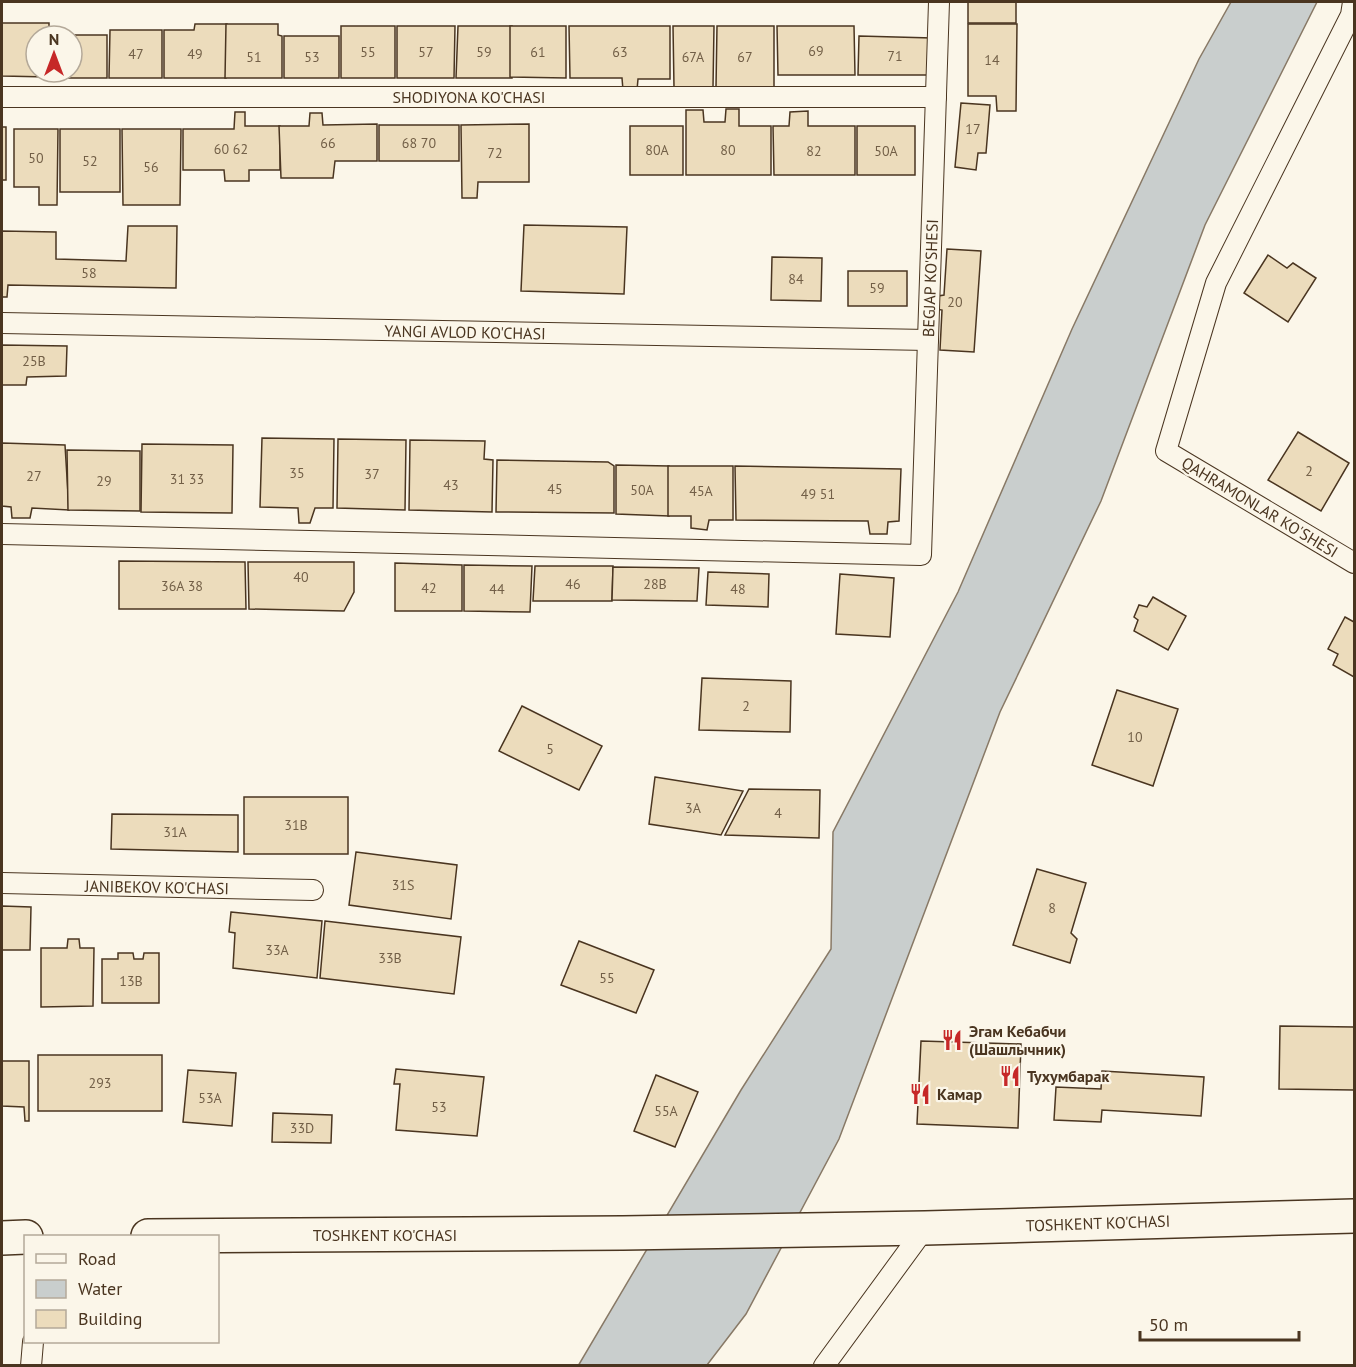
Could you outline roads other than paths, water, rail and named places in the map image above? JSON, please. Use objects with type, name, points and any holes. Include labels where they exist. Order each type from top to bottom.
[{"type":"highway","name":"TOSHKENT KO'CHASI","points":[[219,1236],[925,1228],[1354,1216]]},
{"type":"highway","points":[[2,1238],[24,1237]]},
{"type":"street","name":"BEGJAP KO'SHESI","points":[[2,534],[921,555],[939,2]]},
{"type":"street","name":"QAHRAMONLAR KO'SHESI","points":[[1353,12],[1216,283],[1166,451],[1354,563]]},
{"type":"street","name":"SHODIYONA KO'CHASI","points":[[2,97],[936,97]]},
{"type":"street","name":"YANGI AVLOD KO'CHASI","points":[[2,323],[928,340]]},
{"type":"street","name":"JANIBEKOV KO'CHASI","points":[[2,883],[313,890]]},
{"type":"street","points":[[824,1365],[925,1228]]},
{"type":"street","points":[[31,1365],[33,1343]]},
{"type":"water","points":[[1231,2],[1317,2],[1205,225],[1101,501],[1000,712],[839,1139],[746,1314],[707,1365],[578,1366],[741,1090],[831,949],[833,832],[958,592],[1072,329],[1199,59]]},
{"type":"place","name":"Эгам Кебабчи (Шашлычник)","points":[[952,1040]]},
{"type":"place","name":"Тухумбарак","points":[[1010,1076]]},
{"type":"place","name":"Камар","points":[[920,1094]]}]
